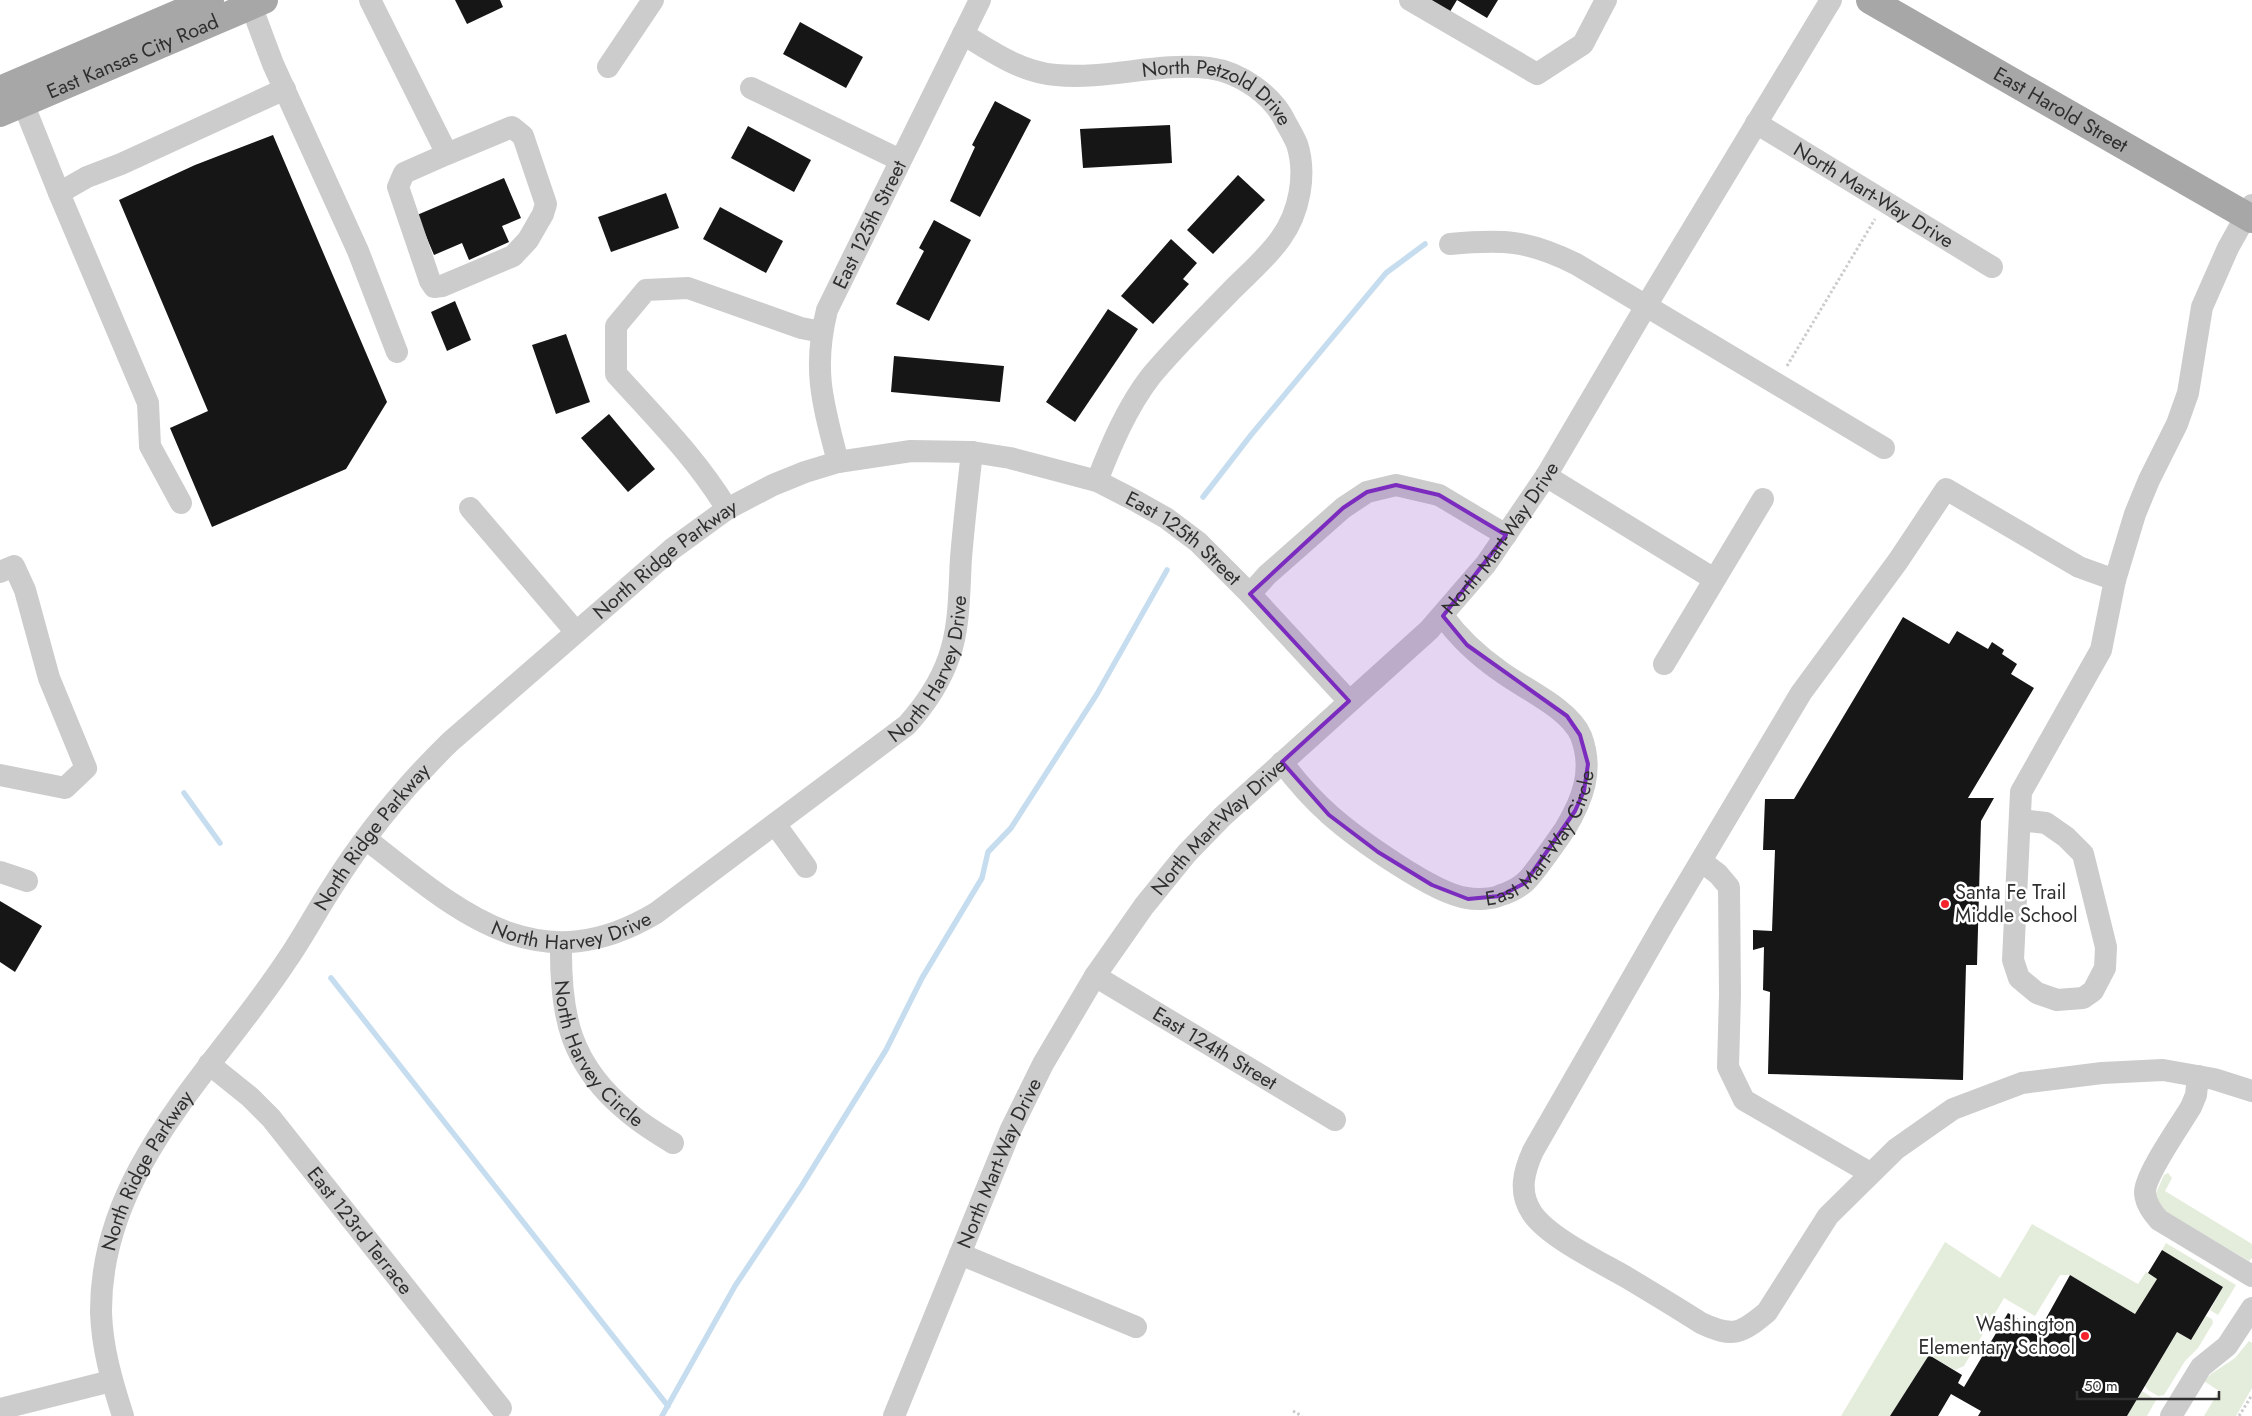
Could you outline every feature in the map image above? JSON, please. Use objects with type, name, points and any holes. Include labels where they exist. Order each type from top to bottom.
[{"type":"main road","name":"East Kansas City Road","points":[[10,97],[210,0]]},
{"type":"main road","name":"East Harold Street","points":[[1870,0],[2250,213]]},
{"type":"main road","name":"East Kansas City Road","points":[[10,97],[255,2]]},
{"type":"street","points":[[370,0],[447,154]]},
{"type":"street","points":[[608,67],[653,0]]},
{"type":"street","name":"East 125th Street","points":[[838,462],[819,376],[822,332],[828,310],[980,0]]},
{"type":"street","points":[[1410,0],[1538,74],[1583,44],[1606,0]]},
{"type":"street","name":"North Mart-Way Drive","points":[[894,1416],[1011,1130],[1043,1064],[1095,976],[1144,906],[1188,853],[1222,817],[1443,616],[1486,564],[1546,476],[1646,306],[1831,0]]},
{"type":"street","points":[[255,2],[273,64],[358,251],[397,352]]},
{"type":"street","name":"North Petzold Drive","points":[[963,34],[1021,67],[1055,75],[1081,76],[1176,67],[1209,68],[1226,72],[1242,79],[1270,100],[1282,113],[1297,145],[1301,171],[1300,189],[1294,214],[1281,239],[1177,346],[1150,378],[1122,422],[1097,481]]},
{"type":"street","points":[[751,88],[900,160]]},
{"type":"street","points":[[59,193],[87,177],[121,164],[285,89]]},
{"type":"street","points":[[10,97],[59,193],[148,402],[150,446],[181,503]]},
{"type":"street","name":"North Mart-Way Drive","points":[[1756,123],[1992,267]]},
{"type":"street","points":[[512,127],[523,136],[546,204],[528,240],[513,256],[442,286],[434,286],[430,281],[398,186],[404,173],[447,154],[512,127]]},
{"type":"street","points":[[2020,820],[2046,823],[2066,837],[2083,854],[2106,947],[2105,968],[2093,991],[2083,998],[2057,1000],[2037,992],[2019,978],[2013,960],[2021,792],[2101,650],[2115,580],[2135,514],[2148,480],[2168,444],[2188,393],[2202,306],[2213,278],[2250,213]]},
{"type":"street","points":[[1450,244],[1486,241],[1518,242],[1548,250],[1576,264],[1884,448]]},
{"type":"street","points":[[727,510],[715,490],[664,426],[616,374],[616,326],[646,290],[688,288],[801,328],[822,332]]},
{"type":"street","name":"North Ridge Parkway","points":[[123,1416],[111,1381],[101,1312],[104,1276],[111,1236],[141,1164],[174,1112],[208,1064],[288,960],[332,887],[366,839],[424,768],[450,742],[672,549],[727,510],[773,485],[838,462],[911,451],[972,452]]},
{"type":"street","name":"East 125th Street","points":[[972,452],[1010,458],[1097,481],[1134,500],[1182,530],[1198,542],[1250,594],[1349,701]]},
{"type":"street","name":"North Harvey Drive","points":[[366,839],[460,910],[488,926],[519,937],[562,944],[605,937],[637,924],[656,913],[906,724],[922,708],[934,689],[949,658],[955,636],[965,503],[972,452]]},
{"type":"street","points":[[1546,476],[1714,579]]},
{"type":"street","points":[[1250,594],[1267,575],[1343,508],[1367,492],[1396,485],[1440,495],[1506,535]]},
{"type":"street","points":[[2115,580],[2079,567],[1946,489],[1898,560],[1801,692],[1533,1151],[1525,1167],[1522,1185],[1531,1212],[1541,1223],[1570,1245],[1701,1323],[1720,1331],[1737,1332],[1754,1323],[1767,1312],[1828,1216],[1896,1149],[1954,1109],[2022,1083],[2102,1073],[2163,1070],[2198,1076],[2252,1091]]},
{"type":"street","points":[[1664,664],[1762,499]]},
{"type":"street","points":[[470,508],[576,632]]},
{"type":"street","points":[[0,572],[14,566],[25,590],[49,678],[86,768],[65,788],[0,775]]},
{"type":"street","name":"East Mart-Way Circle","points":[[1282,762],[1303,789],[1329,815],[1378,852],[1432,885],[1468,899],[1500,896],[1525,883],[1564,831],[1584,791],[1588,764],[1580,735],[1567,716],[1500,672],[1467,645],[1443,616]]},
{"type":"street","points":[[774,824],[806,867]]},
{"type":"street","points":[[1701,861],[1718,874],[1729,887],[1730,996],[1728,1067],[1744,1100],[1870,1173]]},
{"type":"street","points":[[0,872],[27,881]]},
{"type":"street","name":"North Harvey Circle","points":[[562,944],[561,987],[566,1015],[573,1041],[587,1068],[604,1091],[629,1114],[673,1143]]},
{"type":"street","name":"East 124th Street","points":[[1095,976],[1335,1120]]},
{"type":"street","name":"East 123rd Terrace","points":[[208,1064],[250,1097],[271,1118],[501,1408]]},
{"type":"street","points":[[2198,1076],[2196,1095],[2191,1107],[2148,1179],[2145,1193],[2149,1208],[2159,1220],[2252,1276]]},
{"type":"street","points":[[960,1254],[1136,1327]]},
{"type":"street","points":[[2171,1416],[2200,1367],[2227,1346],[2252,1308]]},
{"type":"street","points":[[0,1409],[111,1381]]},
{"type":"path","points":[[1776,384],[1886,202]]},
{"type":"path","points":[[2239,1416],[2252,1395]]},
{"type":"path","points":[[1293,1411],[1302,1416]]},
{"type":"highlighted area","points":[[1396,485],[1439,495],[1506,535],[1443,616],[1467,645],[1567,716],[1580,735],[1588,764],[1584,791],[1575,811],[1525,883],[1500,896],[1468,899],[1432,885],[1378,852],[1329,815],[1282,762],[1349,701],[1250,594],[1343,508],[1367,492]]},
{"type":"green space","points":[[2168,1173],[2172,1178],[2165,1191],[2252,1244],[2252,1258],[2249,1261],[2166,1212],[2157,1199],[2156,1193],[2164,1175]]},
{"type":"green space","points":[[2032,1224],[2138,1284],[2146,1272],[2157,1279],[2135,1314],[2070,1275],[2060,1275],[2035,1316],[2004,1298],[1964,1366],[1955,1370],[1929,1355],[1890,1416],[1841,1416],[1945,1242],[2000,1278]]},
{"type":"green space","points":[[2166,1243],[2236,1285],[2218,1315],[2210,1310],[2223,1287],[2162,1250]]},
{"type":"green space","points":[[2206,1316],[2212,1319],[2213,1323],[2198,1348],[2185,1361],[2164,1395],[2158,1396],[2148,1390],[2145,1386],[2177,1332],[2191,1340]]},
{"type":"green space","points":[[2249,1341],[2252,1343],[2252,1388],[2236,1416],[2204,1416],[2219,1391],[2204,1381],[2235,1358]]},
{"type":"green space","points":[[2142,1391],[2156,1400],[2147,1416],[2127,1416]]},
{"type":"building","points":[[455,0],[500,0],[503,7],[467,24]]},
{"type":"building","points":[[1423,0],[1457,0],[1448,15]]},
{"type":"building","points":[[1457,0],[1498,0],[1487,18]]},
{"type":"building","points":[[800,22],[863,57],[846,88],[783,54]]},
{"type":"building","points":[[995,101],[1031,120],[980,217],[950,201],[975,147],[972,145]]},
{"type":"building","points":[[1170,125],[1172,163],[1083,168],[1080,129]]},
{"type":"building","points":[[748,126],[811,160],[794,192],[731,158]]},
{"type":"building","points":[[273,135],[387,402],[346,469],[212,527],[170,428],[208,411],[119,200],[195,165]]},
{"type":"building","points":[[1238,175],[1265,200],[1213,254],[1187,230]]},
{"type":"building","points":[[504,178],[521,218],[502,226],[509,242],[469,260],[462,243],[434,255],[417,215]]},
{"type":"building","points":[[666,193],[679,228],[611,252],[598,217]]},
{"type":"building","points":[[720,207],[783,241],[766,273],[703,239]]},
{"type":"building","points":[[934,220],[971,240],[929,321],[896,304],[924,251],[919,248]]},
{"type":"building","points":[[1171,239],[1197,263],[1183,279],[1189,284],[1153,324],[1121,296]]},
{"type":"building","points":[[455,301],[471,340],[447,351],[431,312]]},
{"type":"building","points":[[1108,309],[1138,329],[1075,422],[1046,402]]},
{"type":"building","points":[[566,334],[590,402],[556,414],[532,345]]},
{"type":"building","points":[[894,356],[1004,366],[1000,402],[891,392]]},
{"type":"building","points":[[609,414],[655,469],[628,492],[581,438]]},
{"type":"building","name":"Santa Fe Trail Middle School","points":[[1903,617],[1949,644],[1957,631],[1988,649],[1992,642],[2004,650],[2002,654],[2017,664],[2011,674],[2034,688],[1968,798],[1994,798],[1981,821],[1977,965],[1966,965],[1963,1080],[1768,1074],[1770,992],[1763,990],[1764,947],[1753,950],[1753,930],[1772,931],[1775,850],[1763,850],[1765,799],[1794,799]]},
{"type":"building","points":[[0,901],[42,926],[15,972],[0,962]]},
{"type":"building","name":"Washington Elementary School","points":[[2162,1250],[2223,1287],[2191,1340],[2177,1332],[2127,1416],[1978,1416],[1981,1411],[1951,1394],[1938,1416],[1890,1416],[1929,1355],[1962,1375],[1958,1383],[1964,1387],[2008,1313],[2039,1331],[2070,1275],[2135,1314],[2157,1279],[2148,1273]]},
{"type":"waterway","points":[[1203,497],[1251,435],[1386,273],[1425,244]]},
{"type":"waterway","points":[[662,1416],[735,1286],[801,1187],[886,1050],[922,978],[982,878],[988,852],[1011,828],[1097,694],[1167,570]]},
{"type":"waterway","points":[[184,793],[220,843]]},
{"type":"waterway","points":[[331,978],[668,1406]]},
{"type":"place","name":"Santa Fe Trail Middle School","points":[[1945,904]]},
{"type":"place","name":"Washington Elementary School","points":[[2085,1336]]}]
